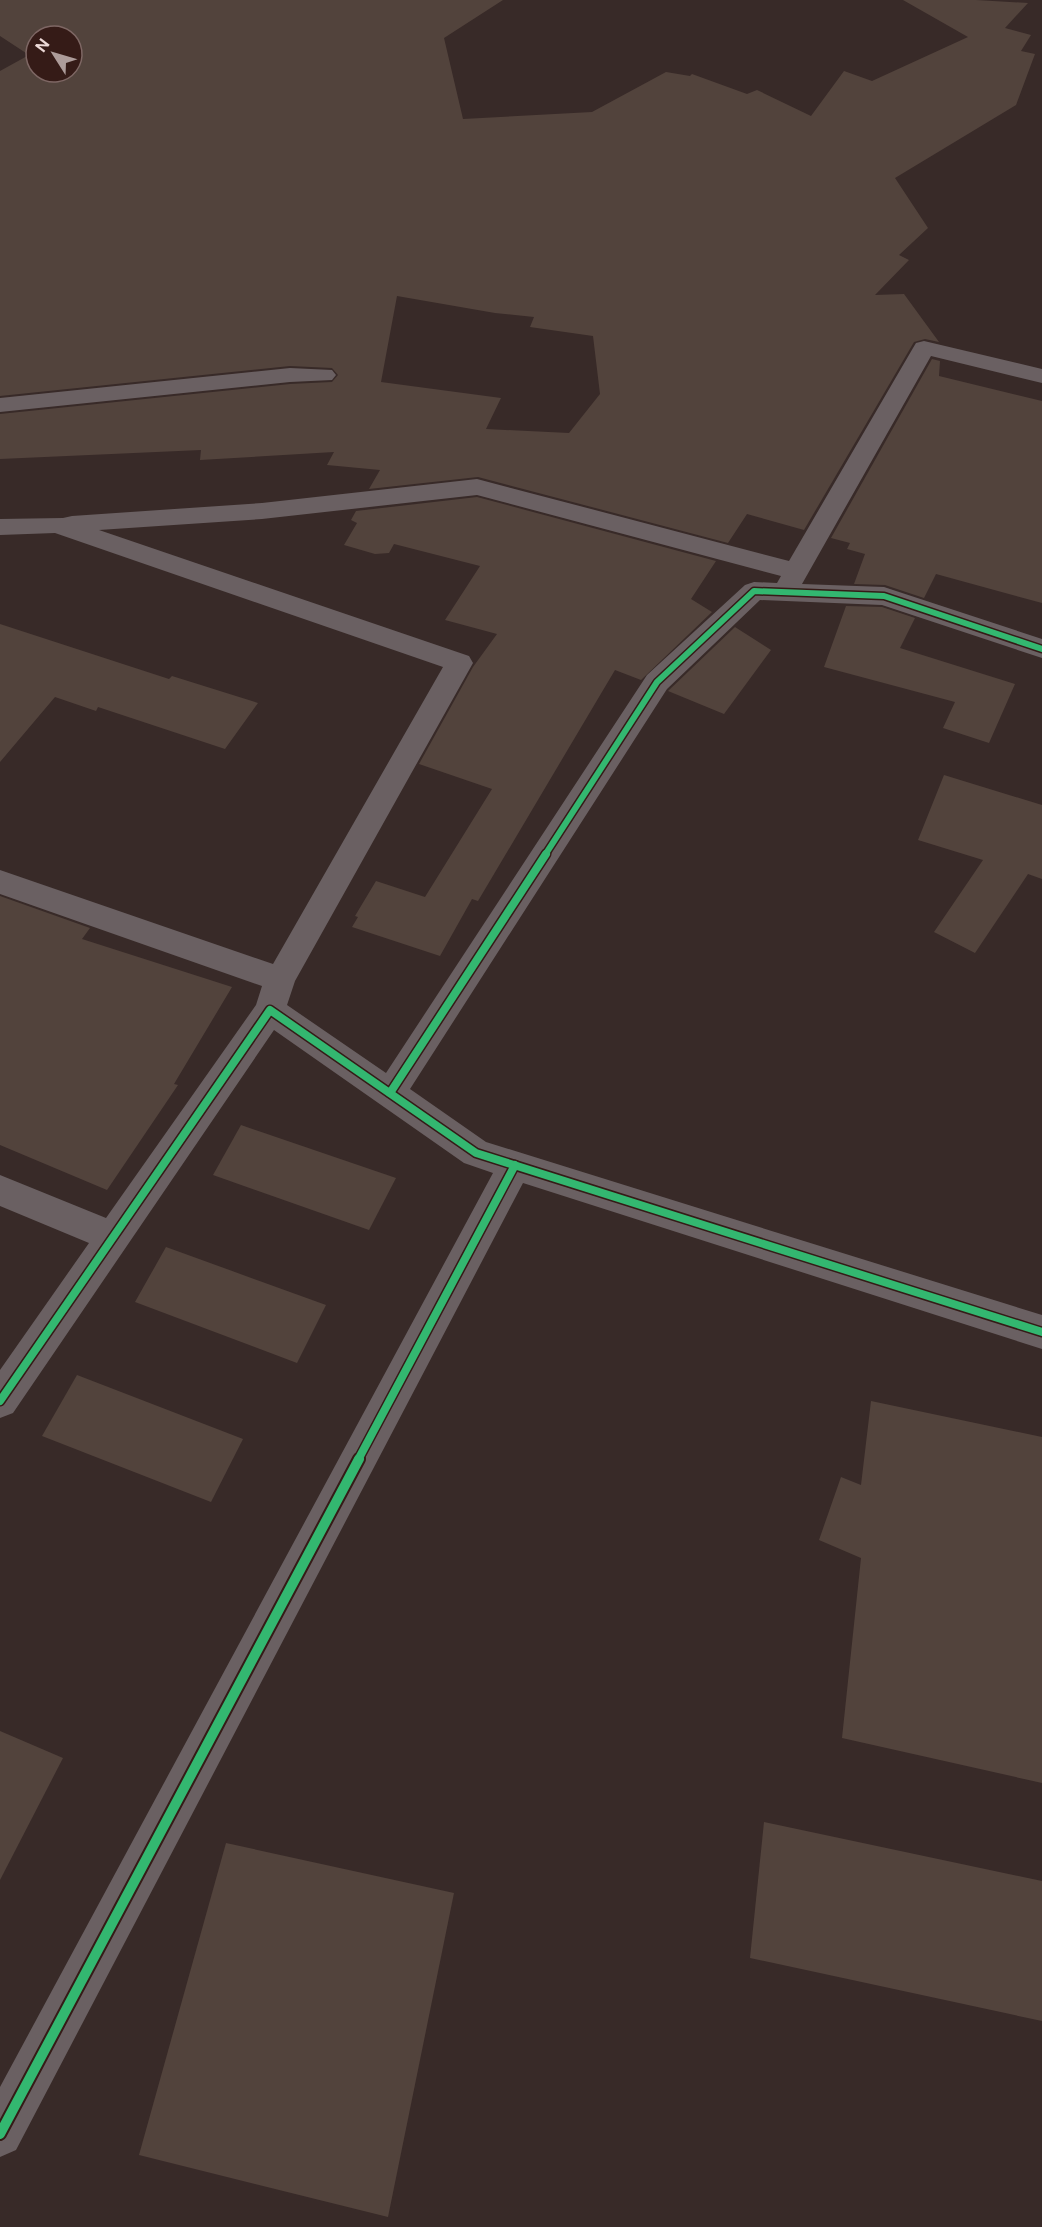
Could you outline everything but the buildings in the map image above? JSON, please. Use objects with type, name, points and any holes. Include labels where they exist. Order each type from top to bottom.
[{"type":"street","points":[[390,1093],[657,682],[754,591],[790,582],[924,348],[1042,375]]},
{"type":"street","points":[[0,405],[290,375],[324,375]]},
{"type":"street","points":[[0,527],[262,510],[477,487],[790,582],[884,596],[1042,648]]},
{"type":"street","points":[[0,1401],[275,995],[459,663],[57,525]]},
{"type":"street","points":[[0,882],[275,995],[390,1093],[476,1153],[1042,1332]]},
{"type":"street","points":[[0,2134],[515,1165]]},
{"type":"street","points":[[0,1190],[113,1237]]},
{"type":"cycle path","points":[[390,1093],[657,682],[754,591],[884,596],[1042,649]]},
{"type":"cycle path","points":[[0,1401],[270,1010],[476,1153],[1042,1332]]},
{"type":"cycle path","points":[[0,2134],[515,1165]]}]
